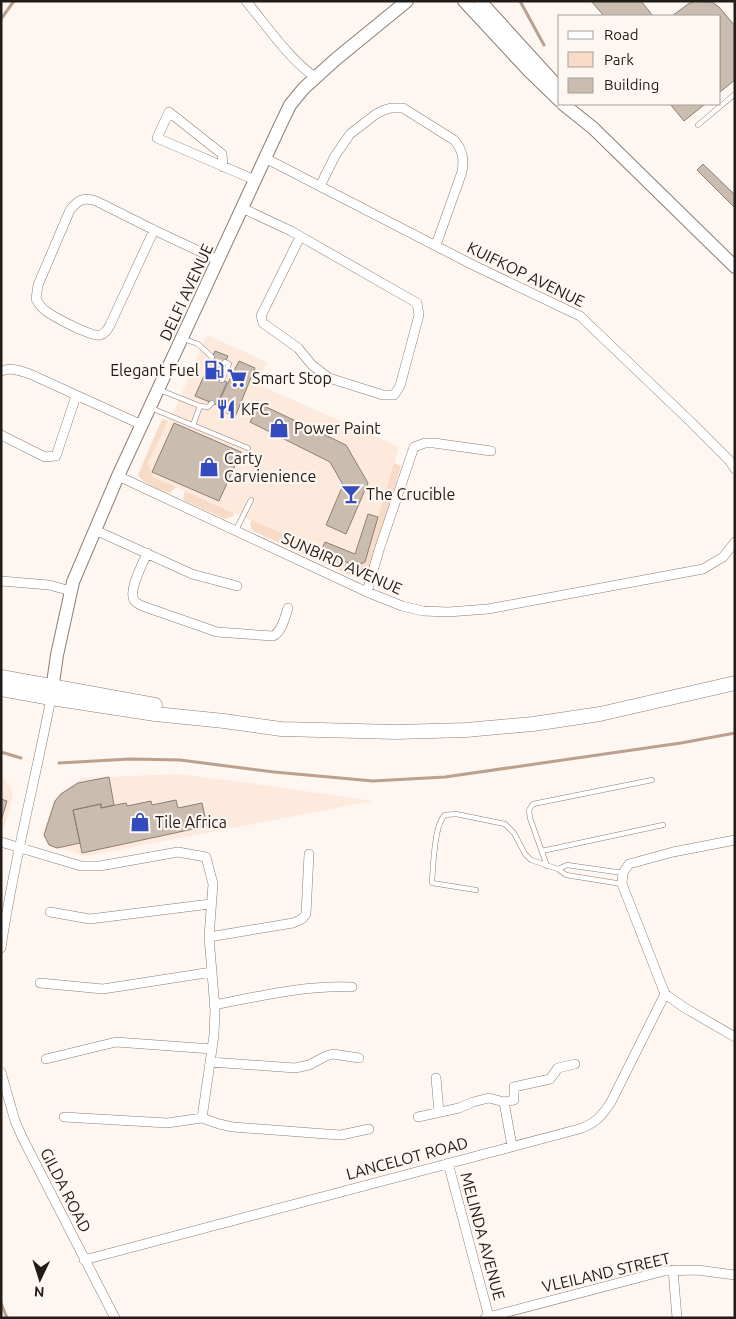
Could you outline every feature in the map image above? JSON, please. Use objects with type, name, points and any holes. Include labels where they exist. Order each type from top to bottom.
[{"type":"main road","points":[[1,678],[52,693]]},
{"type":"main road","points":[[1,689],[150,704],[224,721],[281,728],[396,732],[466,730],[533,724],[600,714],[735,683]]},
{"type":"street","points":[[246,1],[294,58],[306,71],[315,77]]},
{"type":"street","name":"DELFI AVENUE","points":[[52,693],[57,655],[73,582],[118,476],[290,105],[315,77],[407,1]]},
{"type":"street","points":[[464,1],[529,71],[558,99]]},
{"type":"street","points":[[480,1],[558,87]]},
{"type":"street","points":[[564,105],[593,128],[735,267]]},
{"type":"street","points":[[575,105],[583,112],[593,128]]},
{"type":"street","points":[[320,186],[335,156],[350,134],[384,110],[396,107],[408,110],[454,140],[460,147],[464,162],[436,245]]},
{"type":"street","points":[[223,167],[222,154],[169,112],[157,138],[223,167],[255,180]]},
{"type":"street","name":"KUIFKOP AVENUE","points":[[265,158],[580,316],[692,423],[729,460],[735,469]]},
{"type":"street","points":[[154,230],[110,325],[103,334],[96,336],[47,312],[36,299],[38,285],[70,210],[77,201],[88,198],[218,260]]},
{"type":"street","points":[[242,208],[291,230],[300,237],[418,303],[420,315],[400,386],[394,394],[383,395],[329,378],[312,364],[298,348],[263,323],[262,316],[300,237]]},
{"type":"street","points":[[1,371],[17,370],[142,425]]},
{"type":"street","points":[[1,435],[45,457],[56,456],[76,396]]},
{"type":"street","points":[[366,592],[414,447],[425,443],[434,443],[490,451]]},
{"type":"street","name":"SUNBIRD AVENUE","points":[[118,476],[366,592],[402,606],[423,611],[488,610],[703,568],[723,558],[735,542]]},
{"type":"street","points":[[96,530],[192,574],[237,586]]},
{"type":"street","points":[[147,553],[132,590],[132,598],[137,604],[217,632],[273,636],[277,635],[280,631],[288,608]]},
{"type":"street","points":[[1,580],[49,585],[71,591]]},
{"type":"street","points":[[1,948],[18,848],[52,693]]},
{"type":"street","points":[[735,840],[644,859],[629,864],[623,874],[623,887],[665,994],[685,1008],[735,1036]]},
{"type":"street","points":[[1,842],[81,866],[100,866],[178,852],[206,857],[213,884],[209,936],[214,1005],[212,1049],[202,1118]]},
{"type":"street","points":[[209,936],[293,923],[302,919],[306,910],[310,854]]},
{"type":"street","points":[[50,912],[90,919],[210,904]]},
{"type":"street","points":[[40,984],[103,989],[212,972]]},
{"type":"street","points":[[214,1005],[314,987],[352,987]]},
{"type":"street","name":"LANCELOT ROAD","points":[[84,1260],[594,1124],[611,1102],[665,994]]},
{"type":"street","points":[[46,1059],[116,1042],[212,1049]]},
{"type":"street","points":[[210,1062],[295,1068],[309,1065],[333,1054],[359,1058]]},
{"type":"street","points":[[418,1117],[459,1108],[472,1102],[489,1098],[504,1102],[514,1100],[514,1086],[550,1079],[558,1068],[575,1064]]},
{"type":"street","name":"GILDA ROAD","points":[[1,1072],[15,1121],[114,1318]]},
{"type":"street","points":[[436,1078],[439,1112]]},
{"type":"street","points":[[504,1102],[512,1146]]},
{"type":"street","points":[[64,1117],[167,1123],[202,1118],[233,1127],[326,1134],[341,1134],[369,1129]]},
{"type":"street","name":"MELINDA AVENUE","points":[[448,1163],[487,1317]]},
{"type":"street","points":[[673,1270],[677,1318]]},
{"type":"street","name":"VLEILAND STREET","points":[[487,1317],[673,1270],[697,1270],[735,1274]]},
{"type":"lane","points":[[698,124],[735,94]]},
{"type":"lane","points":[[183,338],[198,344],[212,357]]},
{"type":"lane","points":[[222,380],[229,364],[225,362]]},
{"type":"lane","points":[[158,389],[200,406],[208,407],[212,403]]},
{"type":"lane","points":[[193,425],[200,406]]},
{"type":"lane","points":[[150,408],[248,448]]},
{"type":"lane","points":[[236,531],[251,500]]},
{"type":"lane","points":[[547,866],[530,818],[529,810],[533,804],[652,780]]},
{"type":"lane","points":[[476,890],[432,883],[434,855],[440,822],[445,815],[456,814],[505,824],[514,833],[528,858],[558,869],[566,875],[623,887]]},
{"type":"lane","points":[[542,851],[663,825]]},
{"type":"lane","points":[[558,869],[567,865],[623,874]]},
{"type":"shaded area","points":[[207,335],[267,362],[257,384],[399,447],[365,562],[355,566],[153,477],[148,463],[174,411]]},
{"type":"shaded area","points":[[1,774],[12,790],[13,795],[4,829],[1,828]]},
{"type":"shaded area","points":[[177,774],[373,801],[86,856],[49,845],[43,834],[52,804],[60,793],[82,778]]},
{"type":"green space","points":[[162,419],[168,421],[148,463],[153,477],[176,487],[170,493],[148,484],[138,475]]},
{"type":"green space","points":[[394,463],[401,466],[370,568],[362,574],[357,576],[347,574],[253,531],[250,524],[252,520],[355,566],[365,562]]},
{"type":"green space","points":[[185,491],[234,513],[233,516],[225,519],[185,501],[183,497]]},
{"type":"building","points":[[591,1],[641,1],[652,15],[603,15]]},
{"type":"building","points":[[695,1],[712,2],[719,7],[735,26],[735,80],[721,91],[721,15],[673,15]]},
{"type":"building","points":[[671,105],[704,105],[684,121]]},
{"type":"building","points":[[703,164],[735,195],[734,207],[697,170]]},
{"type":"building","name":"Elegant Fuel","points":[[215,351],[228,356],[218,379],[227,382],[217,405],[195,396]]},
{"type":"building","points":[[239,361],[255,368],[235,417],[221,410],[222,407],[217,405]]},
{"type":"building","points":[[260,404],[346,445],[368,483],[346,534],[326,525],[343,485],[330,462],[250,422]]},
{"type":"building","points":[[174,423],[241,452],[219,501],[152,472]]},
{"type":"building","points":[[368,514],[378,517],[365,562],[355,566],[321,551],[325,542],[355,554]]},
{"type":"building","points":[[109,777],[114,805],[101,808],[101,804],[73,810],[80,843],[57,848],[49,845],[44,835],[55,801],[61,794],[78,783]]},
{"type":"building","points":[[1,799],[7,801],[1,821]]},
{"type":"building","points":[[176,800],[178,808],[202,803],[207,826],[82,853],[73,810],[101,804],[101,808],[126,803],[127,806],[151,801],[152,805]]},
{"type":"waterway","points":[[1,19],[14,1]]},
{"type":"waterway","points":[[520,1],[544,45]]},
{"type":"waterway","points":[[59,763],[130,759],[180,760],[274,772],[373,781],[445,777],[681,743],[735,733]]},
{"type":"waterway","points":[[1,752],[21,758]]},
{"type":"waterway","points":[[1,1303],[7,1318]]},
{"type":"place","name":"Elegant Fuel","points":[[214,370]]},
{"type":"place","name":"Smart Stop","points":[[237,378]]},
{"type":"place","name":"KFC","points":[[226,409]]},
{"type":"place","name":"Power Paint","points":[[279,428]]},
{"type":"place","name":"Carty Carvienience","points":[[209,467]]},
{"type":"place","name":"The Crucible","points":[[351,494]]},
{"type":"place","name":"Tile Africa","points":[[140,822]]}]
